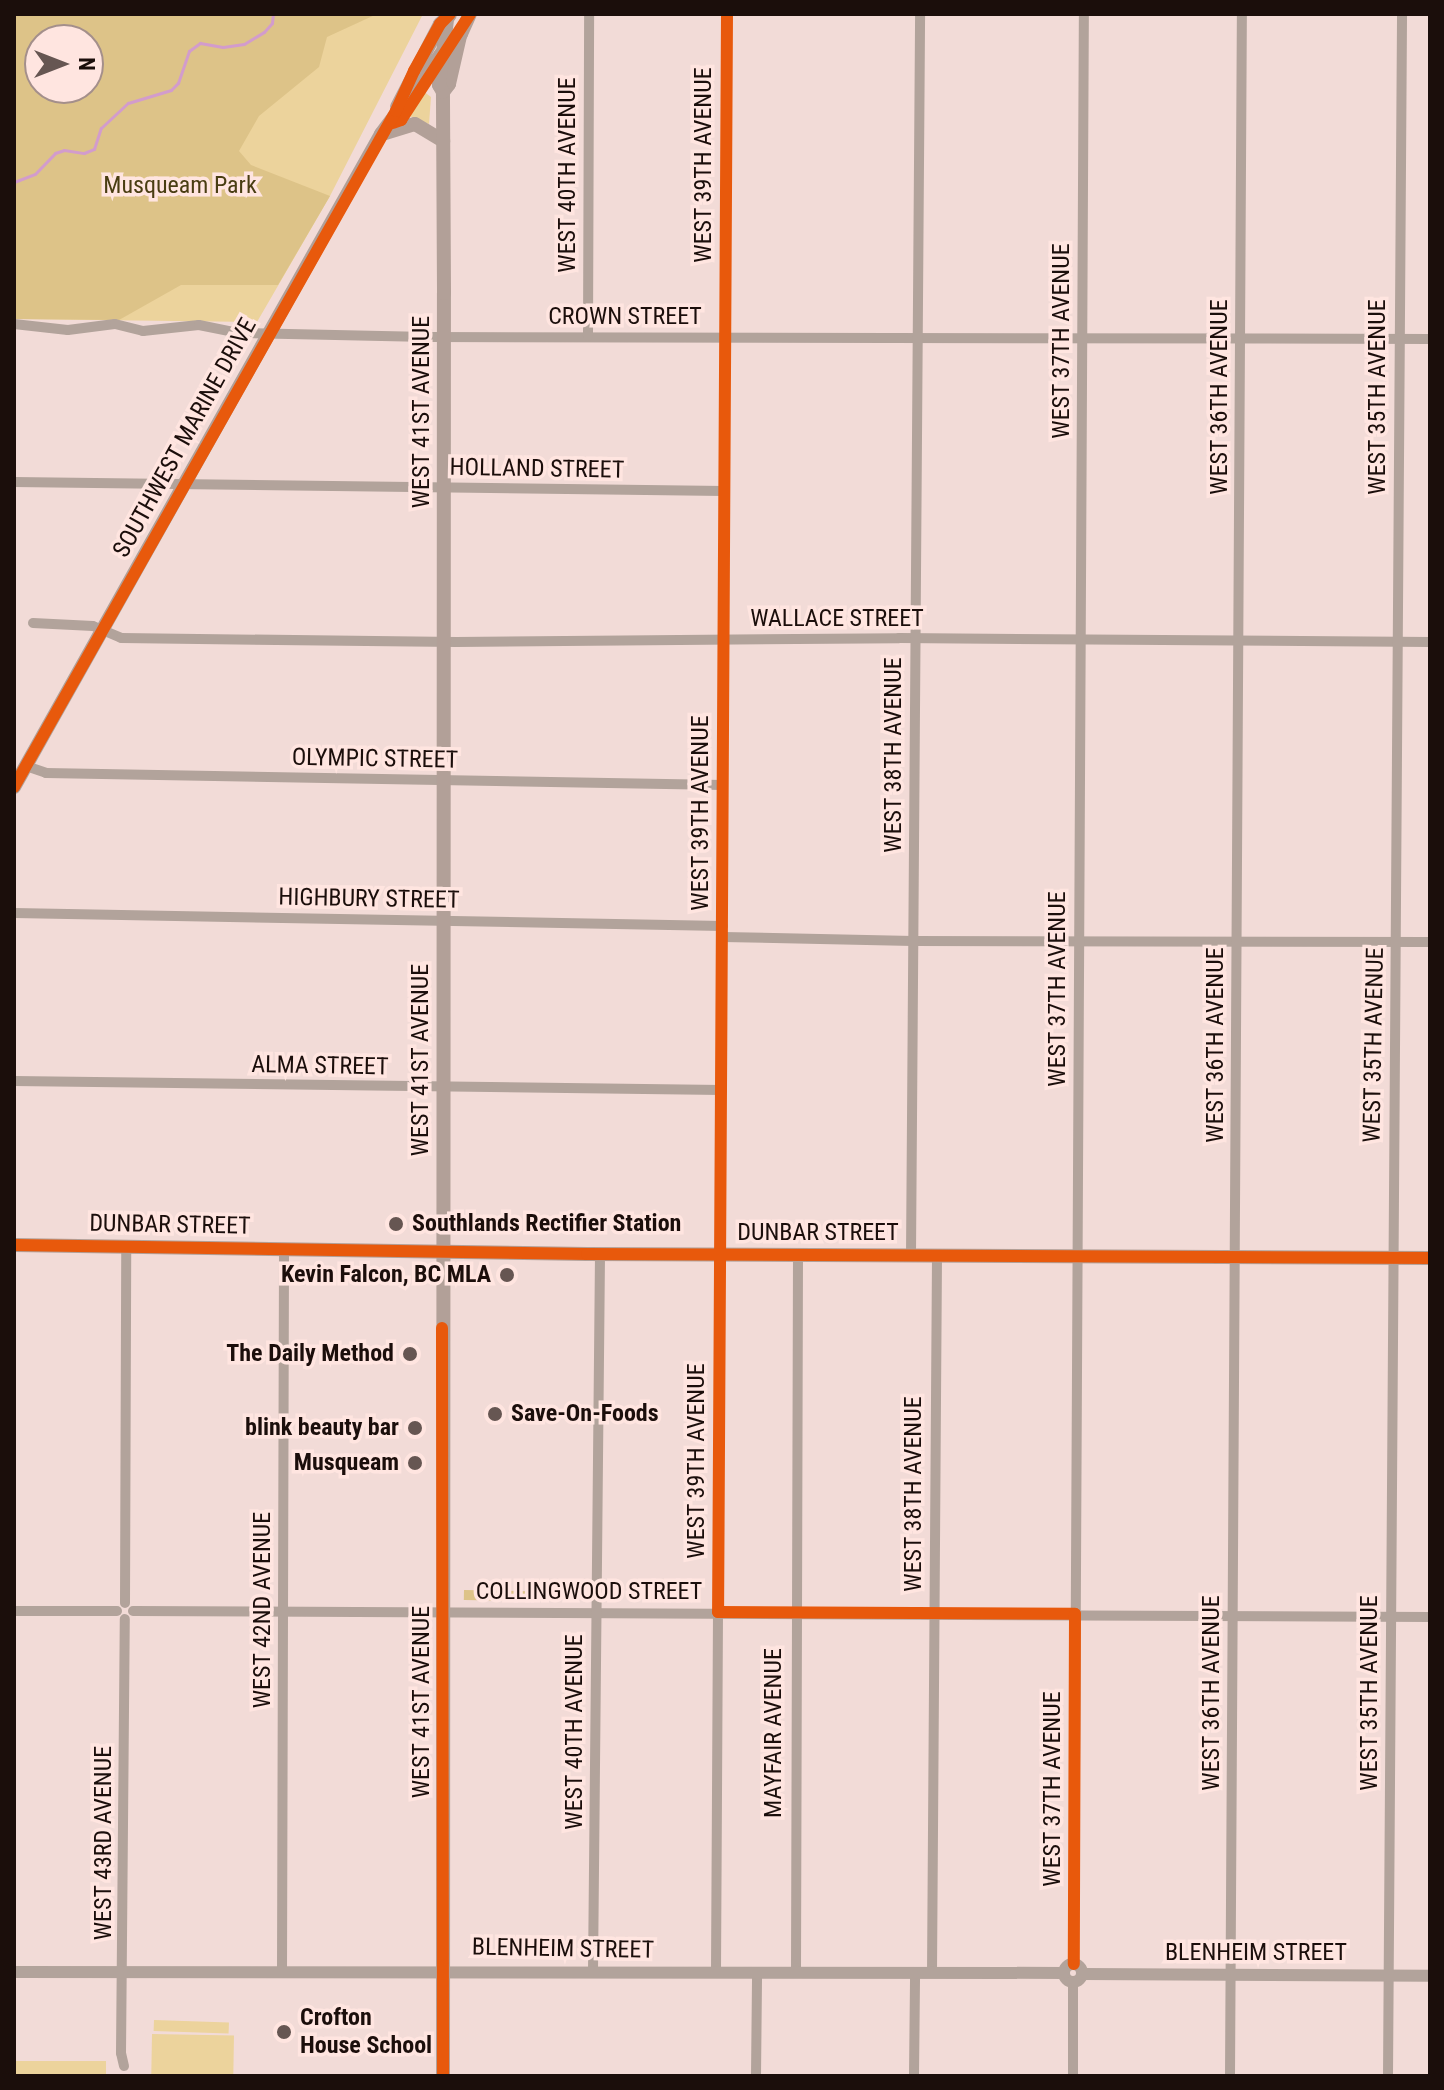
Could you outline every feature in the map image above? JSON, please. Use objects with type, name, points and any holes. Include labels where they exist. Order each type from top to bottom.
[{"type":"main road","name":"SOUTHWEST MARINE DRIVE","points":[[14,787],[381,134],[441,54],[461,34],[470,14]]},
{"type":"main road","name":"SOUTHWEST MARINE DRIVE","points":[[396,111],[440,24],[449,17]]},
{"type":"main road","name":"WEST 41ST AVENUE","points":[[443,2076],[444,487],[443,92],[439,85],[441,54],[449,17]]},
{"type":"main road","name":"WEST 41ST AVENUE","points":[[443,92],[449,84],[461,34]]},
{"type":"main road","points":[[381,134],[415,124],[443,141]]},
{"type":"main road","name":"DUNBAR STREET","points":[[14,1245],[600,1254],[1430,1258]]},
{"type":"street","name":"WEST 40TH AVENUE","points":[[588,336],[589,14]]},
{"type":"street","name":"WEST 39TH AVENUE","points":[[716,1972],[727,14]]},
{"type":"street","name":"WEST 38TH AVENUE","points":[[911,1255],[920,14]]},
{"type":"street","name":"WEST 37TH AVENUE","points":[[1073,2076],[1084,14]]},
{"type":"street","name":"WEST 36TH AVENUE","points":[[1230,2076],[1242,14]]},
{"type":"street","name":"WEST 35TH AVENUE","points":[[1388,2076],[1397,339],[1402,14]]},
{"type":"street","name":"CROWN STREET","points":[[14,324],[68,330],[115,324],[143,331],[199,325],[239,333],[443,337],[1430,339]]},
{"type":"street","name":"HOLLAND STREET","points":[[14,482],[724,491]]},
{"type":"street","name":"WALLACE STREET","points":[[33,623],[93,626],[121,638],[443,642],[915,638],[1430,642]]},
{"type":"street","name":"OLYMPIC STREET","points":[[26,766],[46,773],[723,785]]},
{"type":"street","name":"HIGHBURY STREET","points":[[14,913],[443,921],[913,941],[1430,942]]},
{"type":"street","name":"ALMA STREET","points":[[14,1081],[722,1090]]},
{"type":"street","name":"WEST 43RD AVENUE","points":[[124,2066],[121,2053],[126,1246]]},
{"type":"street","name":"WEST 42ND AVENUE","points":[[282,1972],[284,1248]]},
{"type":"street","name":"WEST 40TH AVENUE","points":[[593,1971],[600,1254]]},
{"type":"street","name":"MAYFAIR AVENUE","points":[[796,1972],[798,1255]]},
{"type":"street","name":"WEST 38TH AVENUE","points":[[932,1973],[937,1256]]},
{"type":"street","name":"COLLINGWOOD STREET","points":[[14,1611],[596,1611],[1430,1617]]},
{"type":"street","name":"BLENHEIM STREET","points":[[14,1972],[442,1970],[1430,1976]]},
{"type":"street","points":[[756,2076],[757,1972]]},
{"type":"street","points":[[914,2076],[915,1973]]},
{"type":"green space","name":"Musqueam Park","points":[[14,14],[423,14],[330,196],[257,322],[14,319]]},
{"type":"green space","name":"Musqueam Park","points":[[14,14],[377,14],[327,37],[319,67],[259,116],[239,151],[251,165],[330,196],[278,285],[181,285],[119,320],[14,319]]},
{"type":"green space","points":[[423,91],[431,97],[429,124],[407,115]]},
{"type":"green space","points":[[464,1590],[529,1591],[529,1601],[464,1600]]},
{"type":"green space","points":[[154,2020],[229,2023],[229,2034],[154,2031]]},
{"type":"green space","points":[[152,2034],[234,2035],[233,2076],[151,2076]]},
{"type":"green space","points":[[14,2061],[106,2061],[106,2076],[14,2076]]},
{"type":"waterway","points":[[14,182],[35,174],[55,153],[64,150],[84,153],[94,149],[101,128],[128,103],[171,90],[178,83],[189,51],[200,43],[223,47],[244,44],[264,32],[272,23],[273,14]]},
{"type":"cycle path","points":[[14,787],[396,111],[440,24],[450,14]]},
{"type":"cycle path","points":[[393,123],[401,120],[470,14]]},
{"type":"cycle path","points":[[727,14],[718,1612],[1075,1614],[1074,1964]]},
{"type":"cycle path","points":[[14,1245],[587,1254],[1430,1258]]},
{"type":"cycle path","points":[[442,1328],[443,2076]]},
{"type":"place","name":"Southlands Rectifier Station","points":[[396,1224]]},
{"type":"place","name":"Kevin Falcon, BC MLA","points":[[507,1275]]},
{"type":"place","name":"The Daily Method","points":[[410,1354]]},
{"type":"place","name":"Save-On-Foods","points":[[495,1414]]},
{"type":"place","name":"blink beauty bar","points":[[415,1428]]},
{"type":"place","name":"Musqueam","points":[[415,1463]]},
{"type":"place","name":"Crofton House School","points":[[284,2032]]}]
